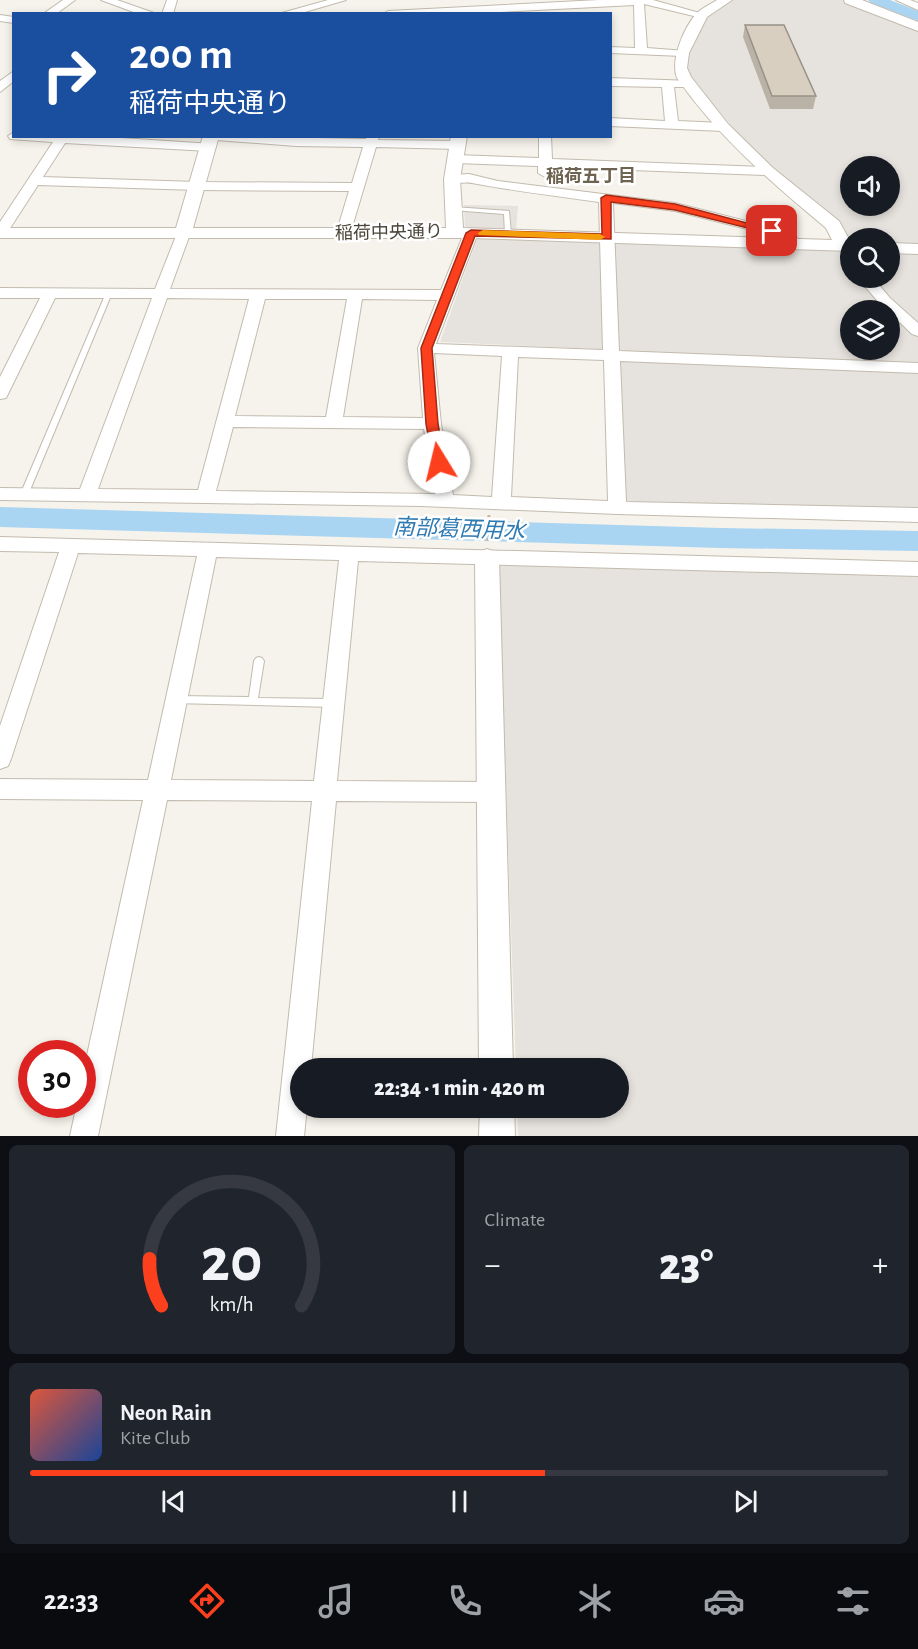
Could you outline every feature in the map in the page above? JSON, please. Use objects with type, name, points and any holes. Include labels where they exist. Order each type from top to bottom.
[{"type":"street","points":[[51,12],[70,0]]},
{"type":"street","points":[[106,0],[145,12]]},
{"type":"street","points":[[290,12],[341,0]]},
{"type":"street","points":[[390,0],[406,11]]},
{"type":"street","points":[[726,0],[702,15],[682,53],[680,68],[688,84],[723,127],[767,171],[833,225],[840,236]]},
{"type":"street","points":[[850,0],[918,27]]},
{"type":"street","points":[[901,0],[918,7]]},
{"type":"street","points":[[400,12],[516,3],[579,8],[640,1],[702,15]]},
{"type":"street","points":[[640,1],[641,51]]},
{"type":"street","points":[[612,50],[682,53]]},
{"type":"street","points":[[0,88],[12,75]]},
{"type":"street","points":[[612,82],[688,84]]},
{"type":"street","points":[[668,84],[672,125]]},
{"type":"street","points":[[612,122],[723,127]]},
{"type":"street","points":[[0,233],[62,138],[372,140],[458,147],[544,162],[767,171]]},
{"type":"street","points":[[544,138],[545,190]]},
{"type":"street","points":[[87,495],[183,234],[212,140]]},
{"type":"street","points":[[343,234],[372,140]]},
{"type":"street","points":[[445,501],[432,424],[426,348],[447,295],[463,233],[454,209],[452,178],[458,147]]},
{"type":"street","points":[[452,178],[469,178],[488,183],[675,207],[772,231],[785,235],[797,244]]},
{"type":"street","points":[[34,181],[197,186],[358,187]]},
{"type":"street","points":[[606,198],[617,508]]},
{"type":"street","name":"稲荷中央通り","points":[[0,233],[463,233],[840,247]]},
{"type":"street","points":[[900,248],[918,249]]},
{"type":"street","points":[[874,288],[918,331]]},
{"type":"street","points":[[0,293],[447,295]]},
{"type":"street","points":[[2,386],[50,293]]},
{"type":"street","points":[[206,496],[258,295]]},
{"type":"street","points":[[334,422],[355,295]]},
{"type":"street","points":[[426,348],[918,368]]},
{"type":"street","points":[[495,510],[510,352]]},
{"type":"street","points":[[226,421],[432,424]]},
{"type":"street","points":[[0,494],[445,501],[495,510],[617,508],[918,515]]},
{"type":"street","points":[[0,544],[349,553],[488,546],[918,569]]},
{"type":"street","points":[[0,759],[71,545]]},
{"type":"street","points":[[488,546],[496,1058]]},
{"type":"street","points":[[84,1136],[208,549]]},
{"type":"street","points":[[290,1136],[349,553]]},
{"type":"street","points":[[0,789],[492,792]]},
{"type":"street","points":[[497,1118],[497,1136]]},
{"type":"lane","points":[[454,209],[507,212],[508,234]]},
{"type":"lane","points":[[24,495],[109,294]]},
{"type":"lane","points":[[253,701],[259,661]]},
{"type":"lane","points":[[177,700],[333,703]]},
{"type":"path","points":[[488,546],[495,510]]},
{"type":"shaded area","points":[[733,0],[846,0],[918,29],[918,509],[632,504],[625,499],[619,364],[624,361],[622,350],[440,342],[477,239],[840,251],[840,288],[900,288],[900,228],[843,228],[781,175],[739,135],[691,78],[686,64],[707,16]]},
{"type":"shaded area","points":[[464,205],[518,206],[516,231],[465,229]]},
{"type":"shaded area","points":[[504,564],[918,575],[918,1136],[518,1136],[517,1118],[629,1118],[629,1058],[516,1058],[498,566]]},
{"type":"building","points":[[745,25],[784,25],[816,96],[772,96]]},
{"type":"waterway","points":[[876,0],[918,16]]},
{"type":"waterway","name":"南部葛西用水","points":[[0,517],[721,538],[918,541]]},
{"type":"slow traffic","points":[[483,233],[600,237]]},
{"type":"district","name":"稲荷五丁目","points":[[591,177]]},
{"type":"route","points":[[439,462],[432,424],[426,348],[471,233],[607,237],[606,198],[675,207],[772,231]]}]
